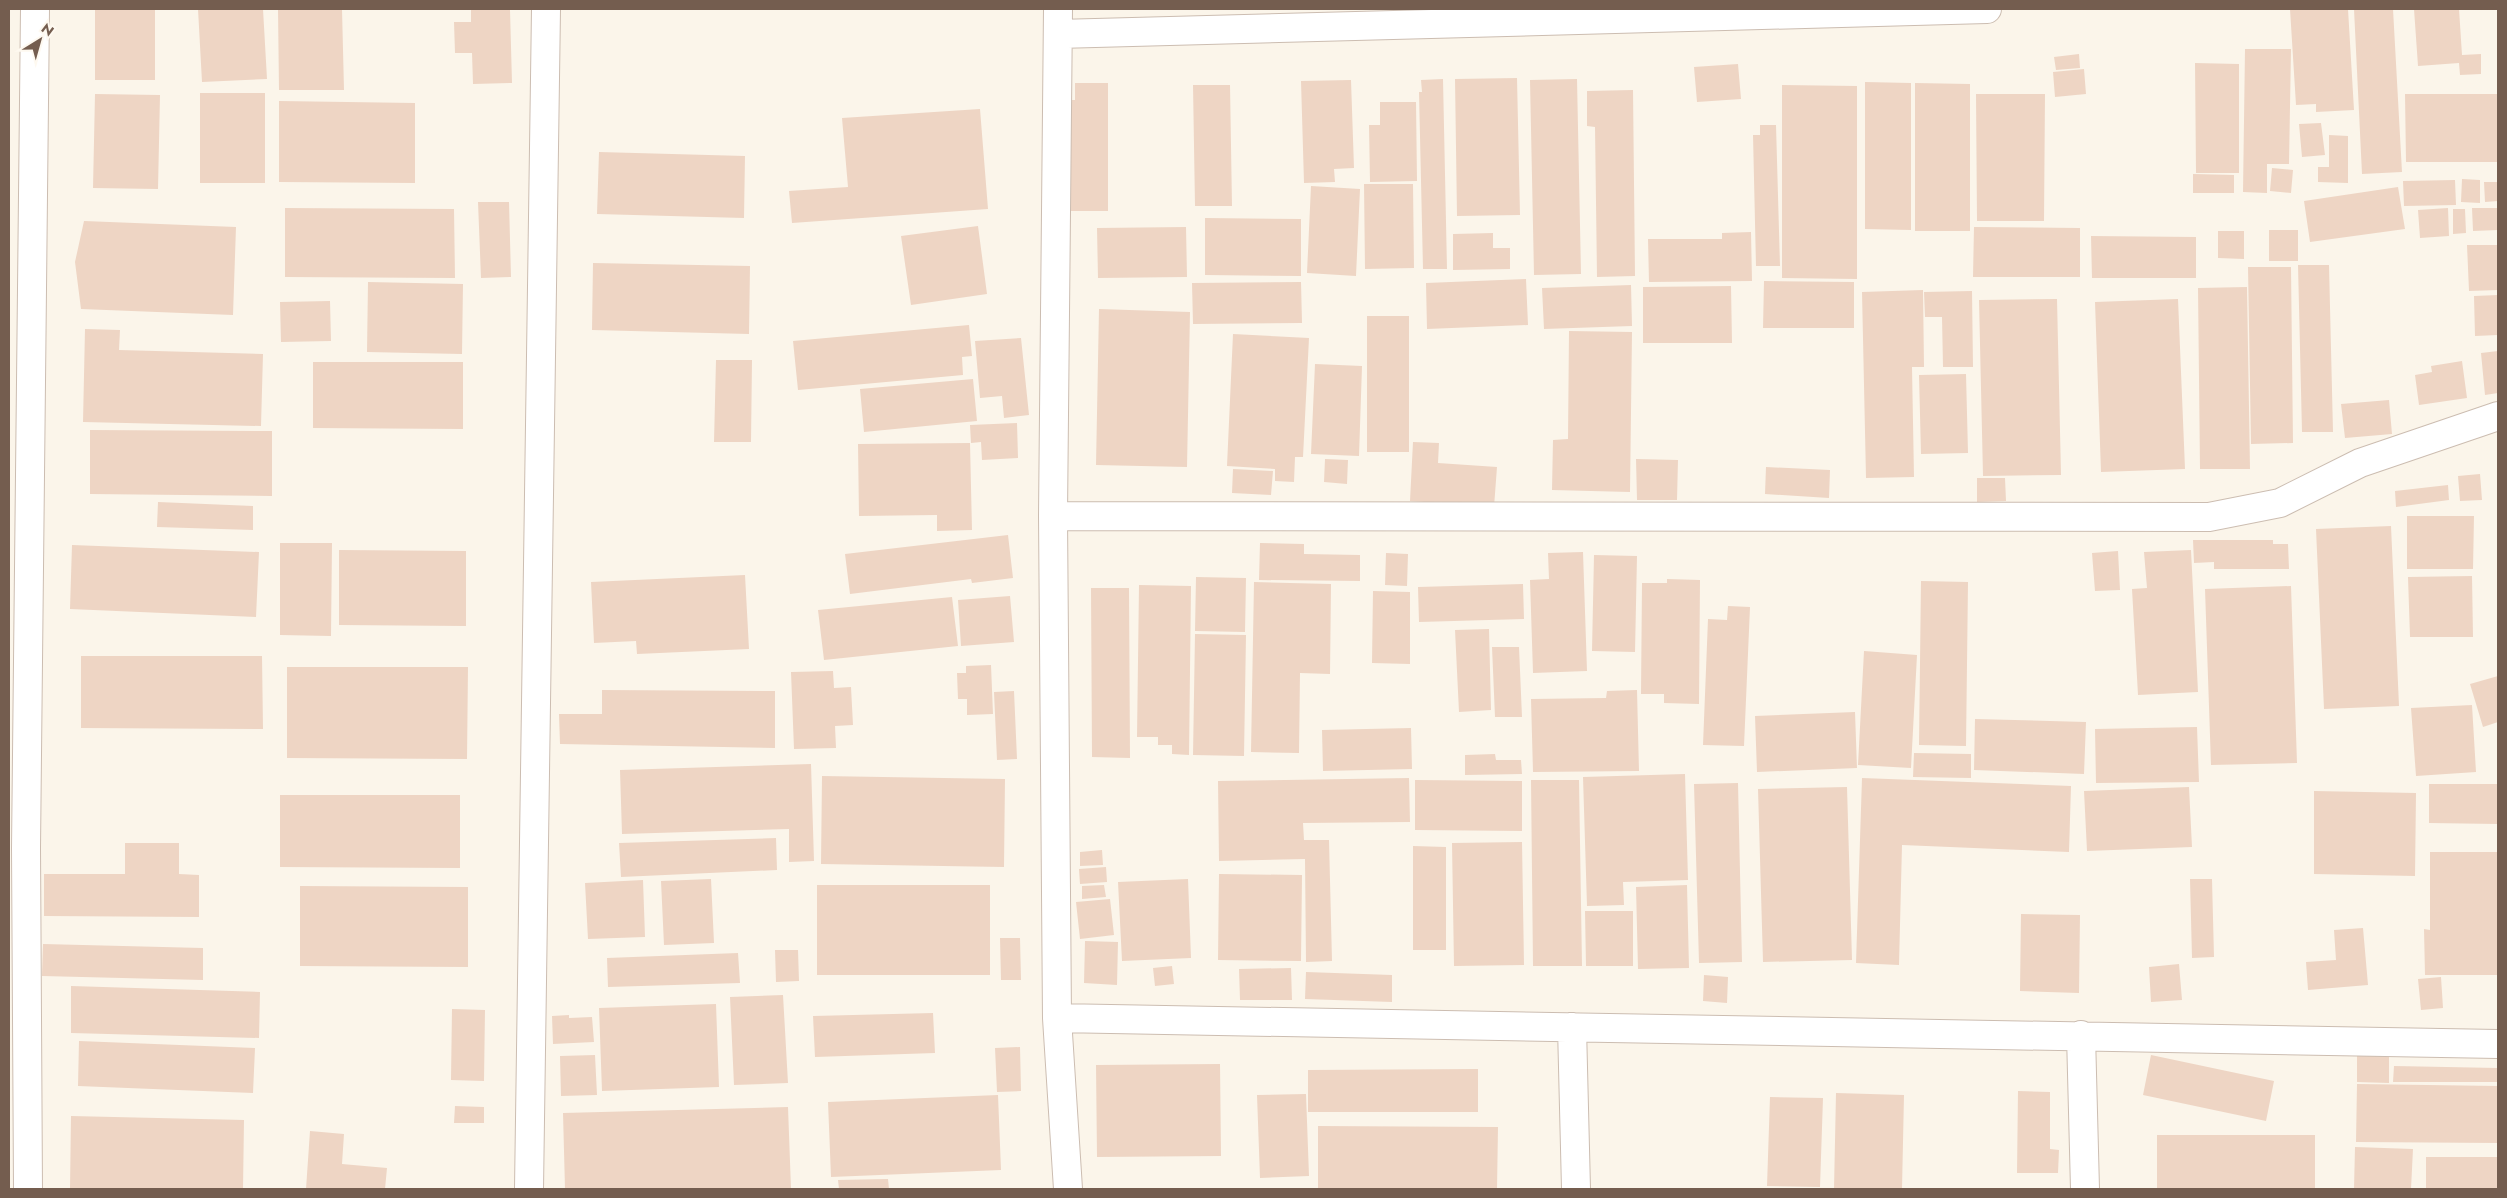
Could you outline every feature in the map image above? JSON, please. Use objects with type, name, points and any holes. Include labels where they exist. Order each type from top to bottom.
[{"type":"street","points":[[28,1189],[26,848],[35,9]]},
{"type":"street","points":[[529,1189],[546,9]]},
{"type":"street","points":[[1068,1189],[1057,1018],[1053,516],[1058,22],[1987,9]]},
{"type":"street","points":[[1053,516],[2210,517],[2280,503],[2360,463],[2498,416]]},
{"type":"street","points":[[1057,1018],[2498,1044]]},
{"type":"street","points":[[1572,1027],[1576,1189]]},
{"type":"street","points":[[2081,1035],[2085,1189]]},
{"type":"building","points":[[95,9],[155,9],[155,80],[95,80]]},
{"type":"building","points":[[198,9],[263,9],[267,79],[202,82]]},
{"type":"building","points":[[278,9],[342,9],[344,90],[279,90]]},
{"type":"building","points":[[2290,9],[2348,9],[2354,110],[2316,112],[2316,104],[2296,105]]},
{"type":"building","points":[[2354,9],[2393,9],[2402,172],[2362,174]]},
{"type":"building","points":[[2414,9],[2459,9],[2462,55],[2481,54],[2481,74],[2460,75],[2459,63],[2418,66]]},
{"type":"building","points":[[471,10],[510,10],[512,83],[473,84],[472,53],[455,53],[454,22],[471,22]]},
{"type":"building","points":[[2245,49],[2291,49],[2289,164],[2267,164],[2267,193],[2243,192]]},
{"type":"building","points":[[2079,54],[2080,68],[2056,70],[2054,57]]},
{"type":"building","points":[[2195,63],[2239,64],[2239,173],[2196,173]]},
{"type":"building","points":[[1738,64],[1741,99],[1697,102],[1694,67]]},
{"type":"building","points":[[2084,69],[2086,94],[2055,97],[2053,72]]},
{"type":"building","points":[[1517,78],[1520,215],[1457,216],[1455,79]]},
{"type":"building","points":[[1443,79],[1447,269],[1423,269],[1419,92],[1422,92],[1421,80]]},
{"type":"building","points":[[1577,79],[1581,274],[1534,275],[1530,80]]},
{"type":"building","points":[[1351,80],[1354,168],[1334,169],[1335,182],[1304,183],[1301,81]]},
{"type":"building","points":[[1865,82],[1911,83],[1911,230],[1865,229]]},
{"type":"building","points":[[1075,83],[1108,83],[1108,211],[1064,211],[1064,100],[1075,100]]},
{"type":"building","points":[[1915,83],[1970,84],[1970,231],[1915,231]]},
{"type":"building","points":[[1193,85],[1230,85],[1232,206],[1195,206]]},
{"type":"building","points":[[1782,85],[1857,86],[1857,279],[1782,278]]},
{"type":"building","points":[[1633,90],[1635,276],[1597,277],[1595,127],[1587,126],[1587,91]]},
{"type":"building","points":[[200,93],[265,93],[265,183],[200,183]]},
{"type":"building","points":[[95,94],[160,95],[158,189],[93,188]]},
{"type":"building","points":[[1976,94],[2045,94],[2044,221],[1977,221]]},
{"type":"building","points":[[2405,94],[2497,94],[2498,162],[2406,162]]},
{"type":"building","points":[[279,101],[415,103],[415,183],[279,182]]},
{"type":"building","points":[[1380,102],[1416,102],[1417,181],[1370,182],[1369,125],[1380,125]]},
{"type":"building","points":[[980,109],[988,209],[792,223],[789,191],[848,187],[842,118]]},
{"type":"building","points":[[2321,123],[2325,155],[2302,157],[2299,124]]},
{"type":"building","points":[[1760,125],[1776,125],[1780,266],[1756,266],[1753,135],[1760,135]]},
{"type":"building","points":[[2329,135],[2348,136],[2348,183],[2318,182],[2318,167],[2329,167]]},
{"type":"building","points":[[599,152],[745,156],[744,218],[597,214]]},
{"type":"building","points":[[2272,168],[2293,170],[2291,193],[2270,191]]},
{"type":"building","points":[[2193,174],[2234,175],[2234,193],[2193,193]]},
{"type":"building","points":[[2462,179],[2480,180],[2480,203],[2461,202]]},
{"type":"building","points":[[2455,180],[2456,205],[2404,206],[2403,181]]},
{"type":"building","points":[[2484,182],[2498,182],[2498,201],[2485,202]]},
{"type":"building","points":[[1364,184],[1413,184],[1414,268],[1365,269]]},
{"type":"building","points":[[1311,186],[1360,189],[1356,276],[1307,273]]},
{"type":"building","points":[[2398,187],[2405,229],[2310,242],[2304,201]]},
{"type":"building","points":[[478,202],[509,202],[511,277],[481,278]]},
{"type":"building","points":[[285,208],[454,209],[455,278],[285,277]]},
{"type":"building","points":[[2448,208],[2449,236],[2420,238],[2418,210]]},
{"type":"building","points":[[2472,208],[2498,208],[2498,230],[2473,231]]},
{"type":"building","points":[[2453,209],[2465,209],[2466,233],[2453,234]]},
{"type":"building","points":[[1205,218],[1301,219],[1301,276],[1205,275]]},
{"type":"building","points":[[84,221],[236,227],[233,315],[81,309],[75,262]]},
{"type":"building","points":[[978,226],[987,294],[911,305],[901,236]]},
{"type":"building","points":[[1186,227],[1187,277],[1098,278],[1097,228]]},
{"type":"building","points":[[1974,227],[2080,228],[2080,277],[1973,277]]},
{"type":"building","points":[[2269,230],[2298,230],[2298,261],[2269,261]]},
{"type":"building","points":[[2218,231],[2244,231],[2244,259],[2218,258]]},
{"type":"building","points":[[1751,232],[1752,281],[1649,282],[1648,239],[1722,239],[1722,233]]},
{"type":"building","points":[[1493,233],[1493,248],[1510,248],[1510,269],[1453,270],[1453,234]]},
{"type":"building","points":[[2091,236],[2196,237],[2196,278],[2092,278]]},
{"type":"building","points":[[2467,245],[2498,245],[2498,290],[2469,291]]},
{"type":"building","points":[[593,263],[750,266],[749,334],[592,330]]},
{"type":"building","points":[[2298,265],[2329,265],[2333,432],[2302,432]]},
{"type":"building","points":[[2248,267],[2291,267],[2293,443],[2251,444]]},
{"type":"building","points":[[1526,279],[1528,325],[1427,329],[1426,283]]},
{"type":"building","points":[[1764,281],[1854,282],[1854,328],[1763,328]]},
{"type":"building","points":[[368,282],[463,284],[462,354],[367,352]]},
{"type":"building","points":[[1301,282],[1302,323],[1193,324],[1192,283]]},
{"type":"building","points":[[1631,285],[1632,326],[1544,329],[1542,288]]},
{"type":"building","points":[[1731,286],[1732,343],[1643,343],[1643,287]]},
{"type":"building","points":[[2247,287],[2250,469],[2200,469],[2198,288]]},
{"type":"building","points":[[1923,290],[1924,367],[1912,367],[1914,477],[1866,478],[1862,292]]},
{"type":"building","points":[[1972,291],[1973,367],[1943,367],[1942,317],[1925,317],[1924,292]]},
{"type":"building","points":[[2498,295],[2498,335],[2475,336],[2474,296]]},
{"type":"building","points":[[2057,299],[2061,475],[1983,476],[1979,300]]},
{"type":"building","points":[[2178,299],[2185,469],[2101,472],[2095,302]]},
{"type":"building","points":[[330,301],[331,341],[281,342],[280,302]]},
{"type":"building","points":[[1099,309],[1190,312],[1187,467],[1096,465]]},
{"type":"building","points":[[1367,316],[1409,316],[1409,452],[1367,452]]},
{"type":"building","points":[[969,325],[972,356],[962,357],[963,375],[798,390],[793,341]]},
{"type":"building","points":[[85,329],[120,330],[119,350],[263,354],[261,426],[83,422]]},
{"type":"building","points":[[1569,331],[1632,332],[1630,492],[1552,490],[1553,440],[1568,439]]},
{"type":"building","points":[[1233,334],[1309,338],[1303,457],[1295,457],[1294,482],[1275,481],[1275,469],[1227,466]]},
{"type":"building","points":[[1021,338],[1029,415],[1004,418],[1002,396],[980,398],[975,341]]},
{"type":"building","points":[[2498,351],[2498,393],[2485,395],[2481,353]]},
{"type":"building","points":[[716,360],[752,360],[751,442],[714,442]]},
{"type":"building","points":[[2462,361],[2467,398],[2419,405],[2415,375],[2432,372],[2431,366]]},
{"type":"building","points":[[313,362],[463,362],[463,429],[313,428]]},
{"type":"building","points":[[1315,364],[1362,366],[1359,456],[1311,454]]},
{"type":"building","points":[[1966,374],[1968,453],[1921,454],[1919,375]]},
{"type":"building","points":[[973,379],[977,421],[864,432],[860,389]]},
{"type":"building","points":[[2389,400],[2392,434],[2345,438],[2341,404]]},
{"type":"building","points":[[1017,423],[1018,458],[982,460],[981,442],[971,443],[970,425]]},
{"type":"building","points":[[90,430],[272,431],[272,496],[90,494]]},
{"type":"building","points":[[1413,442],[1439,443],[1438,463],[1497,467],[1494,507],[1410,501]]},
{"type":"building","points":[[970,443],[972,530],[937,531],[937,515],[859,516],[858,444]]},
{"type":"building","points":[[1325,459],[1348,460],[1347,484],[1324,482]]},
{"type":"building","points":[[1636,459],[1678,460],[1677,500],[1637,500]]},
{"type":"building","points":[[1766,467],[1830,470],[1829,498],[1765,494]]},
{"type":"building","points":[[1233,469],[1273,471],[1271,495],[1232,493]]},
{"type":"building","points":[[2480,474],[2482,500],[2460,501],[2458,476]]},
{"type":"building","points":[[1977,478],[2005,478],[2006,501],[1977,502]]},
{"type":"building","points":[[2448,485],[2449,500],[2396,507],[2395,491]]},
{"type":"building","points":[[158,502],[253,506],[253,530],[157,527]]},
{"type":"building","points":[[2407,516],[2474,516],[2473,569],[2407,569]]},
{"type":"building","points":[[2391,526],[2399,706],[2324,709],[2316,529]]},
{"type":"building","points":[[1008,535],[1013,578],[972,583],[971,579],[850,594],[845,554]]},
{"type":"building","points":[[2193,540],[2273,540],[2273,544],[2288,544],[2289,569],[2214,569],[2214,562],[2194,563]]},
{"type":"building","points":[[280,543],[332,543],[331,636],[280,635]]},
{"type":"building","points":[[1260,543],[1304,544],[1304,554],[1360,555],[1360,581],[1259,580]]},
{"type":"building","points":[[72,545],[259,552],[256,617],[70,609]]},
{"type":"building","points":[[339,550],[466,551],[466,626],[339,625]]},
{"type":"building","points":[[2191,550],[2198,692],[2138,695],[2132,589],[2147,588],[2144,552]]},
{"type":"building","points":[[2118,551],[2120,590],[2095,591],[2092,553]]},
{"type":"building","points":[[1583,552],[1587,671],[1533,673],[1530,580],[1549,579],[1548,553]]},
{"type":"building","points":[[1386,553],[1408,554],[1407,586],[1385,585]]},
{"type":"building","points":[[1594,555],[1637,556],[1635,652],[1592,651]]},
{"type":"building","points":[[745,575],[749,649],[637,654],[636,641],[594,643],[591,582]]},
{"type":"building","points":[[2472,576],[2473,637],[2410,637],[2408,577]]},
{"type":"building","points":[[1196,577],[1246,578],[1245,632],[1195,631]]},
{"type":"building","points":[[1667,579],[1700,580],[1699,704],[1664,703],[1664,694],[1641,694],[1642,583],[1667,583]]},
{"type":"building","points":[[1921,581],[1968,582],[1966,746],[1919,745]]},
{"type":"building","points":[[1254,582],[1331,584],[1330,674],[1300,673],[1299,753],[1251,752]]},
{"type":"building","points":[[1523,584],[1524,619],[1419,622],[1418,587]]},
{"type":"building","points":[[1139,585],[1191,586],[1189,755],[1172,754],[1172,745],[1158,745],[1158,737],[1137,737]]},
{"type":"building","points":[[2291,586],[2297,763],[2211,765],[2205,589]]},
{"type":"building","points":[[1091,588],[1129,588],[1130,758],[1092,757]]},
{"type":"building","points":[[1373,591],[1410,592],[1410,664],[1372,663]]},
{"type":"building","points":[[1010,596],[1014,642],[961,646],[958,600]]},
{"type":"building","points":[[952,597],[958,646],[824,660],[818,610]]},
{"type":"building","points":[[1728,606],[1750,607],[1744,746],[1703,745],[1708,619],[1727,620]]},
{"type":"building","points":[[1489,629],[1491,710],[1459,712],[1455,630]]},
{"type":"building","points":[[1195,634],[1246,635],[1244,756],[1193,755]]},
{"type":"building","points":[[1492,647],[1519,647],[1522,717],[1495,717]]},
{"type":"building","points":[[1864,651],[1917,655],[1911,768],[1858,765]]},
{"type":"building","points":[[81,656],[262,656],[263,729],[81,728]]},
{"type":"building","points":[[991,665],[993,714],[967,715],[967,699],[958,699],[957,673],[966,673],[966,666]]},
{"type":"building","points":[[287,667],[468,667],[467,759],[287,758]]},
{"type":"building","points":[[833,671],[834,688],[851,687],[853,725],[835,726],[836,748],[794,749],[791,672]]},
{"type":"building","points":[[2498,676],[2498,722],[2483,727],[2470,684]]},
{"type":"building","points":[[602,690],[775,691],[775,748],[560,744],[559,714],[602,714]]},
{"type":"building","points":[[1637,690],[1639,771],[1533,772],[1531,699],[1606,698],[1607,691]]},
{"type":"building","points":[[1014,691],[1017,759],[997,760],[994,692]]},
{"type":"building","points":[[2472,705],[2476,772],[2416,776],[2411,708]]},
{"type":"building","points":[[1855,712],[1857,768],[1757,772],[1755,716]]},
{"type":"building","points":[[1975,719],[2086,722],[2084,774],[1974,770]]},
{"type":"building","points":[[2197,727],[2199,782],[2096,783],[2095,729]]},
{"type":"building","points":[[1411,728],[1412,769],[1323,771],[1322,730]]},
{"type":"building","points":[[1914,753],[1971,754],[1971,778],[1913,777]]},
{"type":"building","points":[[1495,754],[1496,760],[1521,760],[1522,774],[1465,775],[1465,755]]},
{"type":"building","points":[[811,764],[814,861],[789,862],[789,829],[622,834],[620,770]]},
{"type":"building","points":[[1685,774],[1688,880],[1623,882],[1624,905],[1587,906],[1583,777]]},
{"type":"building","points":[[822,776],[1005,779],[1004,867],[821,864]]},
{"type":"building","points":[[1409,778],[1410,822],[1303,823],[1304,840],[1329,840],[1332,961],[1306,962],[1305,859],[1219,861],[1218,781]]},
{"type":"building","points":[[1862,778],[2071,786],[2069,852],[1902,845],[1899,965],[1856,963]]},
{"type":"building","points":[[1415,780],[1522,781],[1522,831],[1415,830]]},
{"type":"building","points":[[1531,780],[1579,780],[1582,966],[1533,966]]},
{"type":"building","points":[[1738,783],[1742,962],[1699,963],[1694,784]]},
{"type":"building","points":[[2429,784],[2498,784],[2498,824],[2429,823]]},
{"type":"building","points":[[1847,787],[1852,960],[1763,962],[1758,789]]},
{"type":"building","points":[[2189,787],[2192,847],[2087,851],[2084,791]]},
{"type":"building","points":[[2314,791],[2416,793],[2415,876],[2314,874]]},
{"type":"building","points":[[280,795],[460,795],[460,868],[280,867]]},
{"type":"building","points":[[776,838],[777,870],[621,877],[619,843]]},
{"type":"building","points":[[1522,842],[1524,965],[1454,966],[1452,843]]},
{"type":"building","points":[[125,843],[179,843],[179,874],[199,875],[199,917],[44,916],[44,874],[125,874]]},
{"type":"building","points":[[1413,846],[1446,847],[1446,950],[1413,950]]},
{"type":"building","points":[[1102,850],[1103,865],[1080,866],[1080,852]]},
{"type":"building","points":[[2430,852],[2498,852],[2498,975],[2425,975],[2424,929],[2430,930]]},
{"type":"building","points":[[1106,867],[1107,882],[1080,884],[1079,869]]},
{"type":"building","points":[[1219,874],[1302,875],[1301,961],[1218,960]]},
{"type":"building","points":[[711,879],[714,943],[664,945],[661,881]]},
{"type":"building","points":[[1188,879],[1191,958],[1122,961],[1118,882]]},
{"type":"building","points":[[2190,879],[2212,879],[2214,957],[2192,958]]},
{"type":"building","points":[[643,880],[645,937],[588,939],[585,883]]},
{"type":"building","points":[[817,885],[990,885],[990,975],[817,975]]},
{"type":"building","points":[[1104,885],[1106,897],[1082,899],[1082,886]]},
{"type":"building","points":[[1687,885],[1689,968],[1638,969],[1636,887]]},
{"type":"building","points":[[300,886],[468,887],[468,967],[300,966]]},
{"type":"building","points":[[1110,899],[1114,935],[1080,939],[1076,902]]},
{"type":"building","points":[[1585,911],[1633,911],[1633,966],[1586,966]]},
{"type":"building","points":[[2021,914],[2080,915],[2079,993],[2020,991]]},
{"type":"building","points":[[2363,928],[2368,985],[2308,990],[2306,962],[2336,960],[2334,930]]},
{"type":"building","points":[[1000,938],[1020,938],[1021,980],[1001,980]]},
{"type":"building","points":[[1085,941],[1118,942],[1117,985],[1084,983]]},
{"type":"building","points":[[43,944],[203,948],[203,980],[42,976]]},
{"type":"building","points":[[775,950],[798,950],[799,981],[776,982]]},
{"type":"building","points":[[738,953],[740,983],[608,987],[607,958]]},
{"type":"building","points":[[2179,964],[2182,1000],[2151,1002],[2149,967]]},
{"type":"building","points":[[1172,966],[1174,984],[1155,986],[1153,968]]},
{"type":"building","points":[[1291,968],[1292,1000],[1240,1000],[1239,969]]},
{"type":"building","points":[[1306,972],[1392,975],[1392,1002],[1305,999]]},
{"type":"building","points":[[1704,975],[1728,977],[1727,1003],[1703,1001]]},
{"type":"building","points":[[2441,977],[2443,1008],[2421,1010],[2418,979]]},
{"type":"building","points":[[71,986],[260,992],[259,1038],[71,1033]]},
{"type":"building","points":[[783,995],[788,1083],[734,1085],[730,997]]},
{"type":"building","points":[[716,1004],[719,1087],[602,1091],[599,1008]]},
{"type":"building","points":[[452,1009],[485,1010],[484,1081],[451,1080]]},
{"type":"building","points":[[933,1013],[935,1053],[815,1057],[813,1016]]},
{"type":"building","points":[[569,1015],[569,1018],[592,1017],[594,1042],[553,1044],[552,1016]]},
{"type":"building","points":[[79,1041],[255,1048],[253,1093],[78,1086]]},
{"type":"building","points":[[1020,1047],[1021,1091],[997,1092],[995,1048]]},
{"type":"building","points":[[595,1055],[597,1095],[561,1096],[560,1056]]},
{"type":"building","points":[[2151,1055],[2274,1081],[2266,1121],[2143,1095]]},
{"type":"building","points":[[2357,1056],[2389,1056],[2389,1083],[2357,1082]]},
{"type":"building","points":[[1220,1064],[1221,1156],[1097,1157],[1096,1065]]},
{"type":"building","points":[[2394,1066],[2498,1068],[2498,1082],[2393,1082]]},
{"type":"building","points":[[1478,1069],[1478,1112],[1308,1112],[1308,1070]]},
{"type":"building","points":[[2357,1084],[2498,1086],[2498,1143],[2356,1142]]},
{"type":"building","points":[[2018,1091],[2050,1092],[2050,1149],[2059,1150],[2058,1173],[2017,1173]]},
{"type":"building","points":[[1836,1093],[1904,1095],[1902,1189],[1834,1189]]},
{"type":"building","points":[[1306,1094],[1309,1176],[1260,1178],[1257,1095]]},
{"type":"building","points":[[998,1095],[1001,1170],[831,1177],[828,1102]]},
{"type":"building","points":[[1770,1097],[1823,1098],[1820,1187],[1767,1186]]},
{"type":"building","points":[[455,1106],[484,1107],[484,1123],[454,1123]]},
{"type":"building","points":[[788,1107],[791,1189],[565,1189],[563,1113]]},
{"type":"building","points":[[71,1116],[244,1120],[243,1189],[70,1189]]},
{"type":"building","points":[[1318,1126],[1498,1127],[1497,1189],[1318,1189]]},
{"type":"building","points":[[310,1131],[344,1134],[342,1164],[387,1168],[385,1189],[306,1189]]},
{"type":"building","points":[[2157,1135],[2315,1135],[2315,1189],[2157,1189]]},
{"type":"building","points":[[2355,1147],[2413,1149],[2411,1189],[2354,1189]]},
{"type":"building","points":[[2426,1157],[2498,1157],[2498,1189],[2426,1189]]},
{"type":"building","points":[[888,1179],[889,1189],[839,1189],[838,1180]]}]
